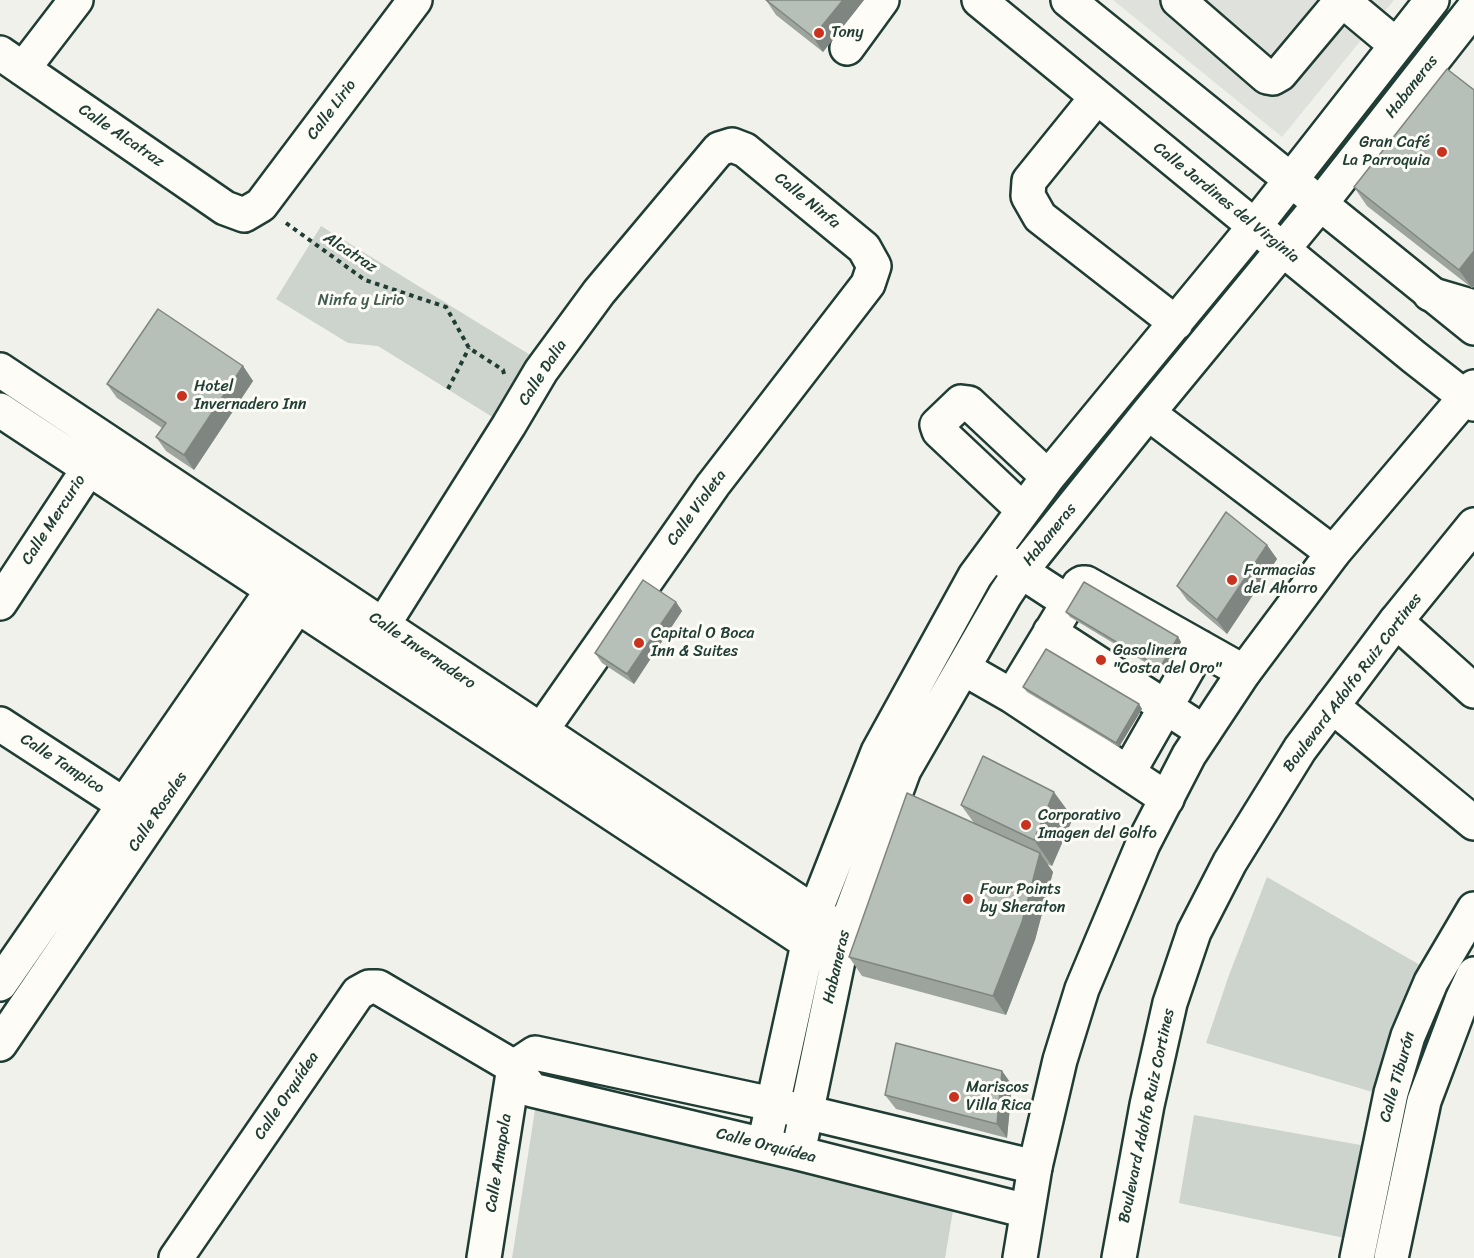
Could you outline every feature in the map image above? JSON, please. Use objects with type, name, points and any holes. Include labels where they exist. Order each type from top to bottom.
[{"type":"street","points":[[11,61],[76,0]]},
{"type":"street","name":"Calle Lirio","points":[[253,210],[415,0]]},
{"type":"street","points":[[847,48],[882,0]]},
{"type":"street","name":"Calle Jardines del Virginia","points":[[979,0],[1254,227],[1471,396]]},
{"type":"street","points":[[1068,0],[1474,328]]},
{"type":"street","points":[[1178,0],[1267,76],[1274,78],[1280,74],[1342,0],[1396,45]]},
{"type":"street","name":"Habaneras","points":[[764,1145],[812,927],[878,752],[975,576],[1048,477],[1254,227],[1432,0]]},
{"type":"street","name":"Habaneras","points":[[798,1153],[840,946],[904,770],[1005,595],[1021,571],[1284,249],[1474,9]]},
{"type":"street","name":"Calle Alcatraz","points":[[11,61],[225,208],[253,210]]},
{"type":"street","points":[[1097,97],[1029,181],[1028,196],[1040,217],[1176,323]]},
{"type":"street","name":"Calle Ninfa","points":[[732,145],[745,150],[864,248],[874,266]]},
{"type":"street","name":"Calle Dalia","points":[[383,625],[541,371],[599,292],[719,149],[732,145]]},
{"type":"street","name":"Calle Violeta","points":[[533,743],[712,485],[868,284],[874,266]]},
{"type":"street","points":[[1430,294],[1474,307]]},
{"type":"street","name":"Calle Invernadero","points":[[0,369],[295,585],[840,946]]},
{"type":"street","points":[[1020,1258],[1035,1167],[1060,1060],[1082,989],[1143,844],[1189,755],[1244,672],[1333,553],[1471,396]]},
{"type":"street","points":[[1023,510],[939,431],[937,425],[961,402],[969,402],[1048,477]]},
{"type":"street","name":"Calle Invernadero","points":[[0,410],[89,468],[295,585],[383,625],[533,743]]},
{"type":"street","points":[[1148,413],[1333,553]]},
{"type":"street","name":"Calle Mercurio","points":[[0,603],[89,468]]},
{"type":"street","name":"Boulevard Adolfo Ruiz Cortines","points":[[1119,1258],[1147,1105],[1170,1003],[1194,932],[1236,852],[1300,749],[1396,621],[1474,525]]},
{"type":"street","points":[[991,553],[1068,602]]},
{"type":"street","points":[[1060,685],[1068,602],[1082,583],[1244,672]]},
{"type":"street","name":"Calle Rosales","points":[[0,984],[123,804],[295,585]]},
{"type":"street","name":"Calle Rosales","points":[[0,1044],[295,585]]},
{"type":"street","points":[[1060,685],[1118,602]]},
{"type":"street","points":[[1396,621],[1474,691]]},
{"type":"street","points":[[1108,715],[1162,627]]},
{"type":"street","points":[[1128,773],[1200,646]]},
{"type":"street","points":[[963,668],[1060,685],[1108,715],[1128,773],[1167,799]]},
{"type":"street","points":[[1060,685],[1108,715],[1165,707],[1204,732]]},
{"type":"street","points":[[1332,706],[1474,823]]},
{"type":"street","name":"Calle Tampico","points":[[0,724],[123,804]]},
{"type":"street","name":"Calle Tiburón","points":[[1357,1258],[1391,1093],[1408,1036],[1431,982],[1474,909]]},
{"type":"street","name":"Calle Tiburón","points":[[1391,1258],[1424,1101],[1474,974]]},
{"type":"street","name":"Calle Orquídea","points":[[176,1258],[358,993],[369,987],[378,987],[514,1067],[532,1090],[798,1153],[1027,1211]]},
{"type":"street","points":[[514,1067],[535,1053],[772,1104],[1035,1167]]},
{"type":"street","name":"Calle Amapola","points":[[484,1258],[514,1067]]},
{"type":"path","name":"Alcatraz","points":[[253,210],[365,280],[446,307],[469,348],[503,370],[507,396],[517,411]]},
{"type":"path","points":[[448,389],[469,348]]},
{"type":"shaded area","points":[[1113,0],[1394,0],[1282,137]]},
{"type":"green space","name":"Ninfa y Lirio","points":[[321,226],[532,356],[494,418],[378,346],[348,343],[276,299]]},
{"type":"green space","points":[[1267,877],[1420,965],[1376,1093],[1206,1043],[1229,975]]},
{"type":"green space","points":[[535,1110],[954,1205],[945,1258],[512,1258]]},
{"type":"green space","points":[[1194,1115],[1366,1146],[1349,1239],[1179,1203]]},
{"type":"building","points":[[766,0],[843,0],[813,37]]},
{"type":"building","name":"Gran Café La Parroquia","points":[[1447,69],[1474,90],[1474,251],[1459,270],[1354,187]]},
{"type":"building","points":[[158,309],[243,366],[184,455],[156,437],[166,423],[107,384]]},
{"type":"building","name":"Farmacias del Ahorro","points":[[1226,512],[1267,545],[1217,620],[1177,586]]},
{"type":"building","points":[[643,580],[676,602],[627,674],[595,653]]},
{"type":"building","points":[[1084,582],[1178,637],[1160,668],[1066,612]]},
{"type":"building","points":[[1046,649],[1139,704],[1116,743],[1023,687]]},
{"type":"building","points":[[983,756],[1054,792],[1034,840],[961,805]]},
{"type":"building","name":"Four Points by Sheraton","points":[[907,793],[1040,853],[1022,922],[993,996],[849,957]]},
{"type":"building","name":"Mariscos Villa Rica","points":[[896,1043],[1002,1071],[997,1124],[885,1095]]},
{"type":"place","name":"Tony","points":[[819,33]]},
{"type":"place","name":"Gran Café La Parroquia","points":[[1442,152]]},
{"type":"place","name":"Hotel Invernadero Inn","points":[[182,396]]},
{"type":"place","name":"Farmacias del Ahorro","points":[[1232,580]]},
{"type":"place","name":"Capital O Boca Inn & Suites","points":[[639,643]]},
{"type":"place","name":"Gasolinera \"Costa del Oro\"","points":[[1101,660]]},
{"type":"place","name":"Corporativo Imagen del Golfo","points":[[1026,825]]},
{"type":"place","name":"Four Points by Sheraton","points":[[968,899]]},
{"type":"place","name":"Mariscos Villa Rica","points":[[954,1097]]}]
